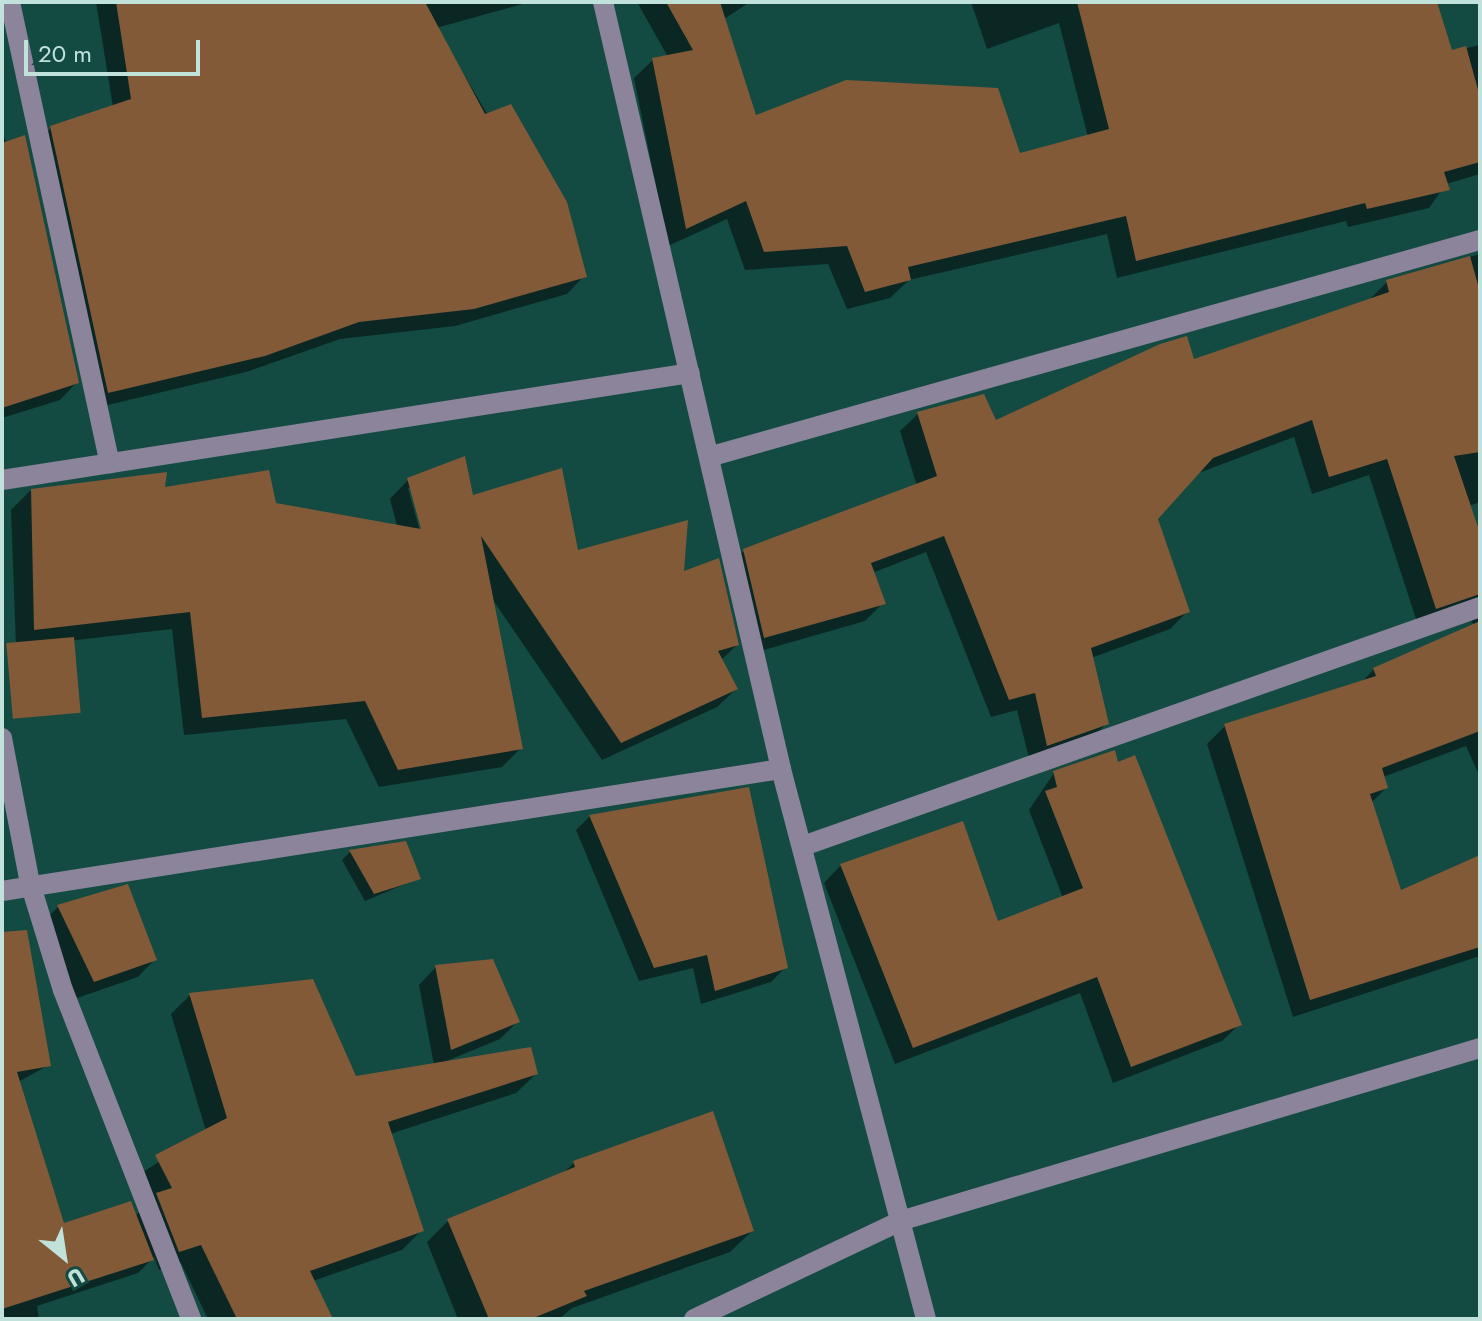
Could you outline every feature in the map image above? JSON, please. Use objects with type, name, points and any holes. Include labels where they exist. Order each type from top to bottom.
[{"type":"street","points":[[10,2],[110,463]]},
{"type":"street","points":[[603,2],[712,456],[781,769],[926,1319]]},
{"type":"street","points":[[712,456],[1480,240]]},
{"type":"street","points":[[2,480],[690,373]]},
{"type":"street","points":[[803,846],[1480,607]]},
{"type":"street","points":[[2,738],[30,883],[106,1113],[191,1319]]},
{"type":"street","points":[[2,891],[30,883],[781,769]]},
{"type":"street","points":[[694,1319],[900,1221],[1480,1048]]},
{"type":"building","points":[[116,2],[425,2],[485,114],[511,104],[567,202],[587,277],[474,309],[359,322],[265,356],[108,393],[50,126],[131,99]]},
{"type":"building","points":[[666,2],[720,2],[756,115],[846,80],[998,88],[1020,153],[1109,129],[1077,2],[1437,2],[1452,50],[1466,46],[1480,97],[1480,162],[1444,172],[1450,190],[1367,209],[1365,203],[1136,261],[1126,216],[908,267],[911,280],[865,292],[847,246],[764,252],[746,201],[686,229],[652,58],[693,50]]},
{"type":"building","points":[[25,135],[79,383],[2,408],[2,143]]},
{"type":"building","points":[[1470,256],[1480,292],[1480,452],[1454,456],[1480,533],[1480,594],[1436,609],[1387,459],[1329,477],[1312,420],[1213,458],[1158,519],[1190,612],[1091,648],[1109,724],[1047,746],[1035,693],[1009,700],[944,536],[871,563],[886,604],[764,638],[743,549],[937,476],[917,412],[984,394],[996,420],[1160,344],[1187,336],[1194,359],[1389,292],[1386,280]]},
{"type":"building","points":[[465,456],[473,495],[562,468],[578,550],[688,520],[684,571],[719,558],[739,645],[718,651],[738,689],[621,743],[481,536],[523,749],[398,770],[365,701],[202,718],[190,612],[34,630],[31,489],[167,472],[165,487],[269,470],[276,503],[421,529],[407,478]]},
{"type":"building","points":[[1480,621],[1480,731],[1382,768],[1388,788],[1370,794],[1401,890],[1480,855],[1480,947],[1310,1000],[1224,724],[1376,676],[1373,668]]},
{"type":"building","points":[[74,637],[81,713],[13,719],[6,643]]},
{"type":"building","points":[[1115,750],[1118,762],[1135,755],[1242,1025],[1131,1067],[1097,977],[913,1048],[840,864],[963,821],[998,921],[1083,888],[1045,791],[1057,787],[1053,771]]},
{"type":"building","points":[[749,787],[788,968],[715,991],[707,955],[654,968],[589,815]]},
{"type":"building","points":[[406,841],[421,879],[374,894],[349,850]]},
{"type":"building","points":[[128,884],[157,960],[94,982],[57,905]]},
{"type":"building","points":[[27,930],[51,1066],[17,1072],[64,1223],[131,1201],[154,1260],[2,1309],[2,932]]},
{"type":"building","points":[[493,959],[520,1022],[451,1050],[435,965]]},
{"type":"building","points":[[313,979],[356,1076],[531,1047],[538,1074],[388,1122],[424,1231],[310,1271],[333,1319],[237,1319],[201,1245],[179,1252],[156,1193],[172,1188],[155,1155],[227,1118],[189,993]]},
{"type":"building","points":[[713,1111],[754,1231],[584,1291],[587,1296],[531,1319],[489,1319],[447,1219],[575,1167],[573,1161]]}]
